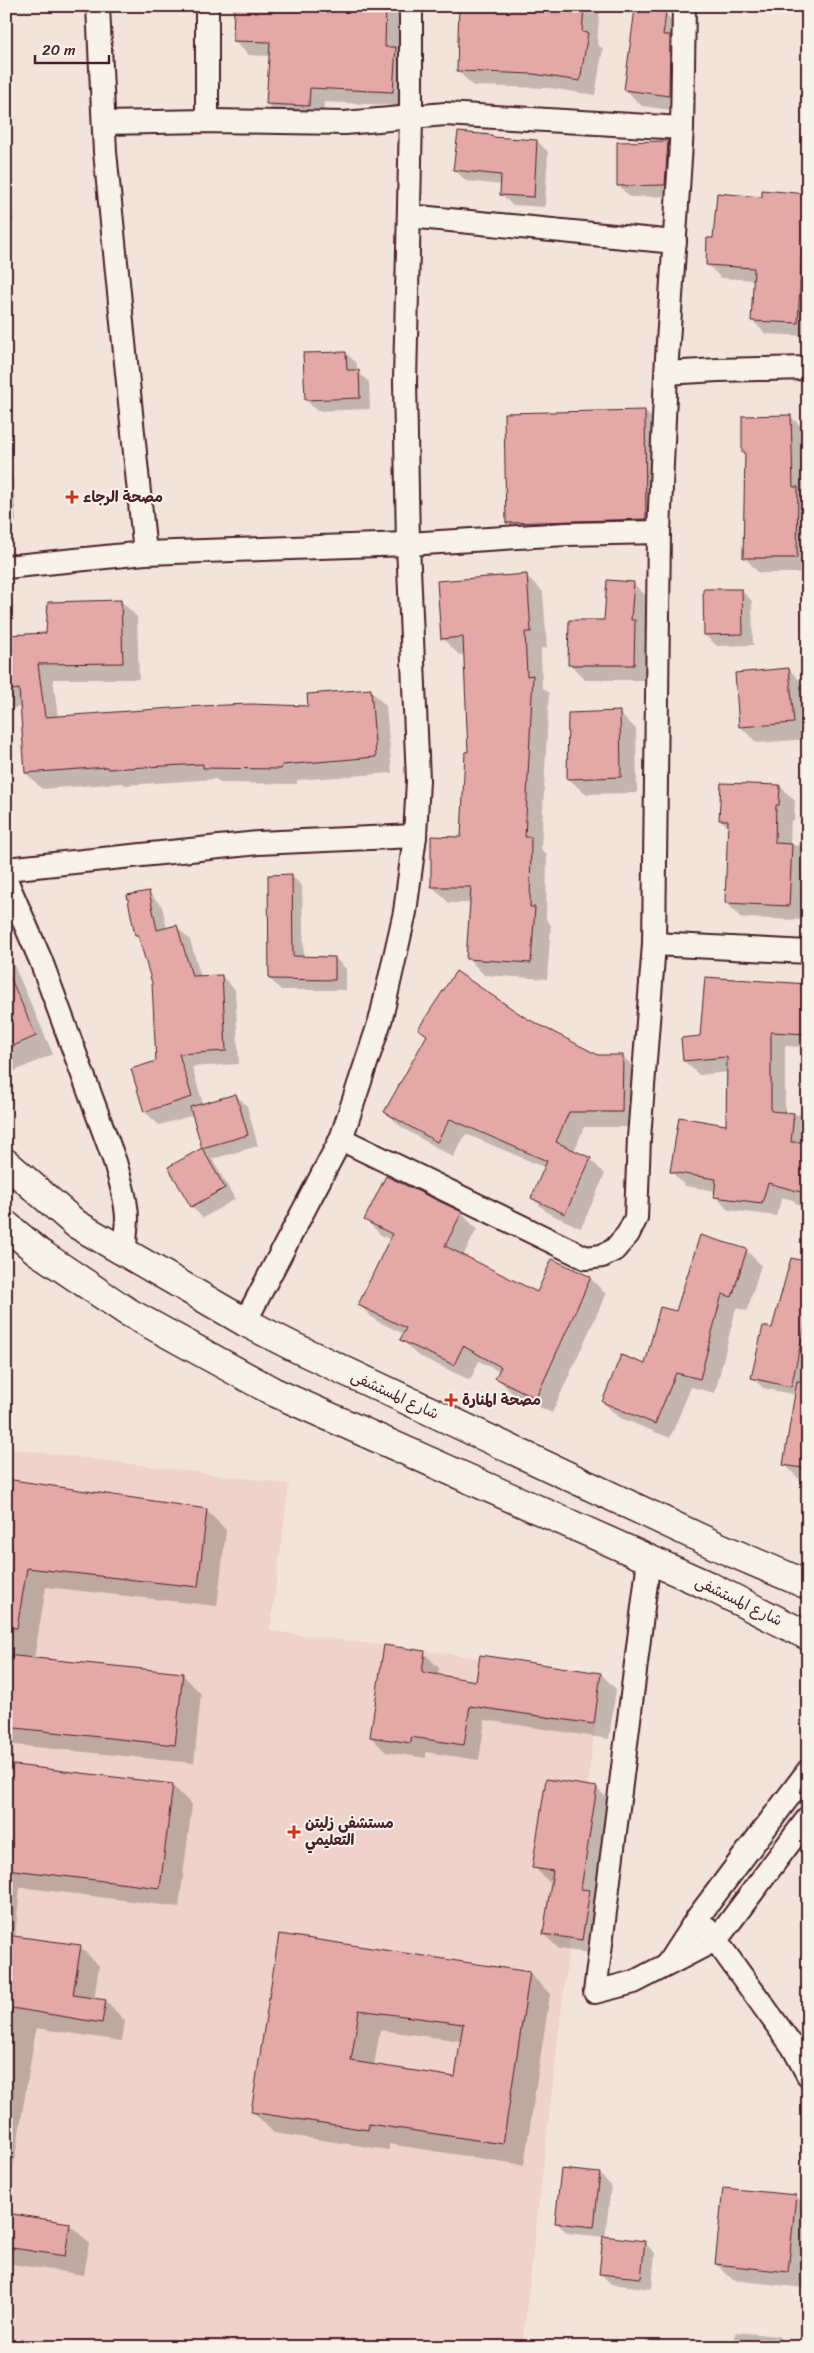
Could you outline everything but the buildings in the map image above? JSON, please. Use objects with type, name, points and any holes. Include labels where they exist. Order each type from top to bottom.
[{"type":"main road","name":"شارع المستشفى","points":[[6,1163],[76,1224],[126,1255],[245,1322],[292,1346],[719,1547],[808,1585]]},
{"type":"main road","name":"شارع المستشفى","points":[[6,1225],[38,1251],[128,1312],[274,1392],[709,1586],[808,1636]]},
{"type":"street","points":[[98,6],[104,123],[145,553]]},
{"type":"street","points":[[206,6],[207,121]]},
{"type":"street","points":[[245,1322],[341,1139],[381,1018],[404,912],[415,836],[418,780],[408,544],[405,381],[411,118],[411,6]]},
{"type":"street","points":[[341,1139],[586,1258],[602,1256],[614,1250],[628,1234],[636,1218],[639,1138],[654,944],[659,532],[666,373],[682,128],[684,6]]},
{"type":"street","points":[[104,123],[207,121],[345,124],[445,114],[682,128]]},
{"type":"street","points":[[409,216],[675,242]]},
{"type":"street","points":[[666,373],[808,368]]},
{"type":"street","points":[[6,567],[145,553],[408,544],[566,534],[659,532]]},
{"type":"street","points":[[6,869],[258,843],[415,836]]},
{"type":"street","points":[[6,880],[44,970],[115,1162],[125,1202],[127,1219],[124,1241],[126,1255]]},
{"type":"street","points":[[654,944],[808,952]]},
{"type":"street","points":[[649,1559],[595,1992],[634,1982],[717,1939],[808,1818]]},
{"type":"street","points":[[668,1964],[698,1917],[808,1771]]},
{"type":"street","points":[[698,1917],[717,1939],[793,2048],[808,2075]]},
{"type":"shaded area","name":"مستشفى زليتن التعليمي","points":[[6,1448],[289,1484],[270,1631],[601,1673],[522,2347],[6,2347]]},
{"type":"place","name":"مصحة الرجاء","points":[[72,497]]},
{"type":"place","name":"مصحة المنارة","points":[[451,1400]]},
{"type":"place","name":"مستشفى زليتن التعليمي","points":[[294,1832]]}]
